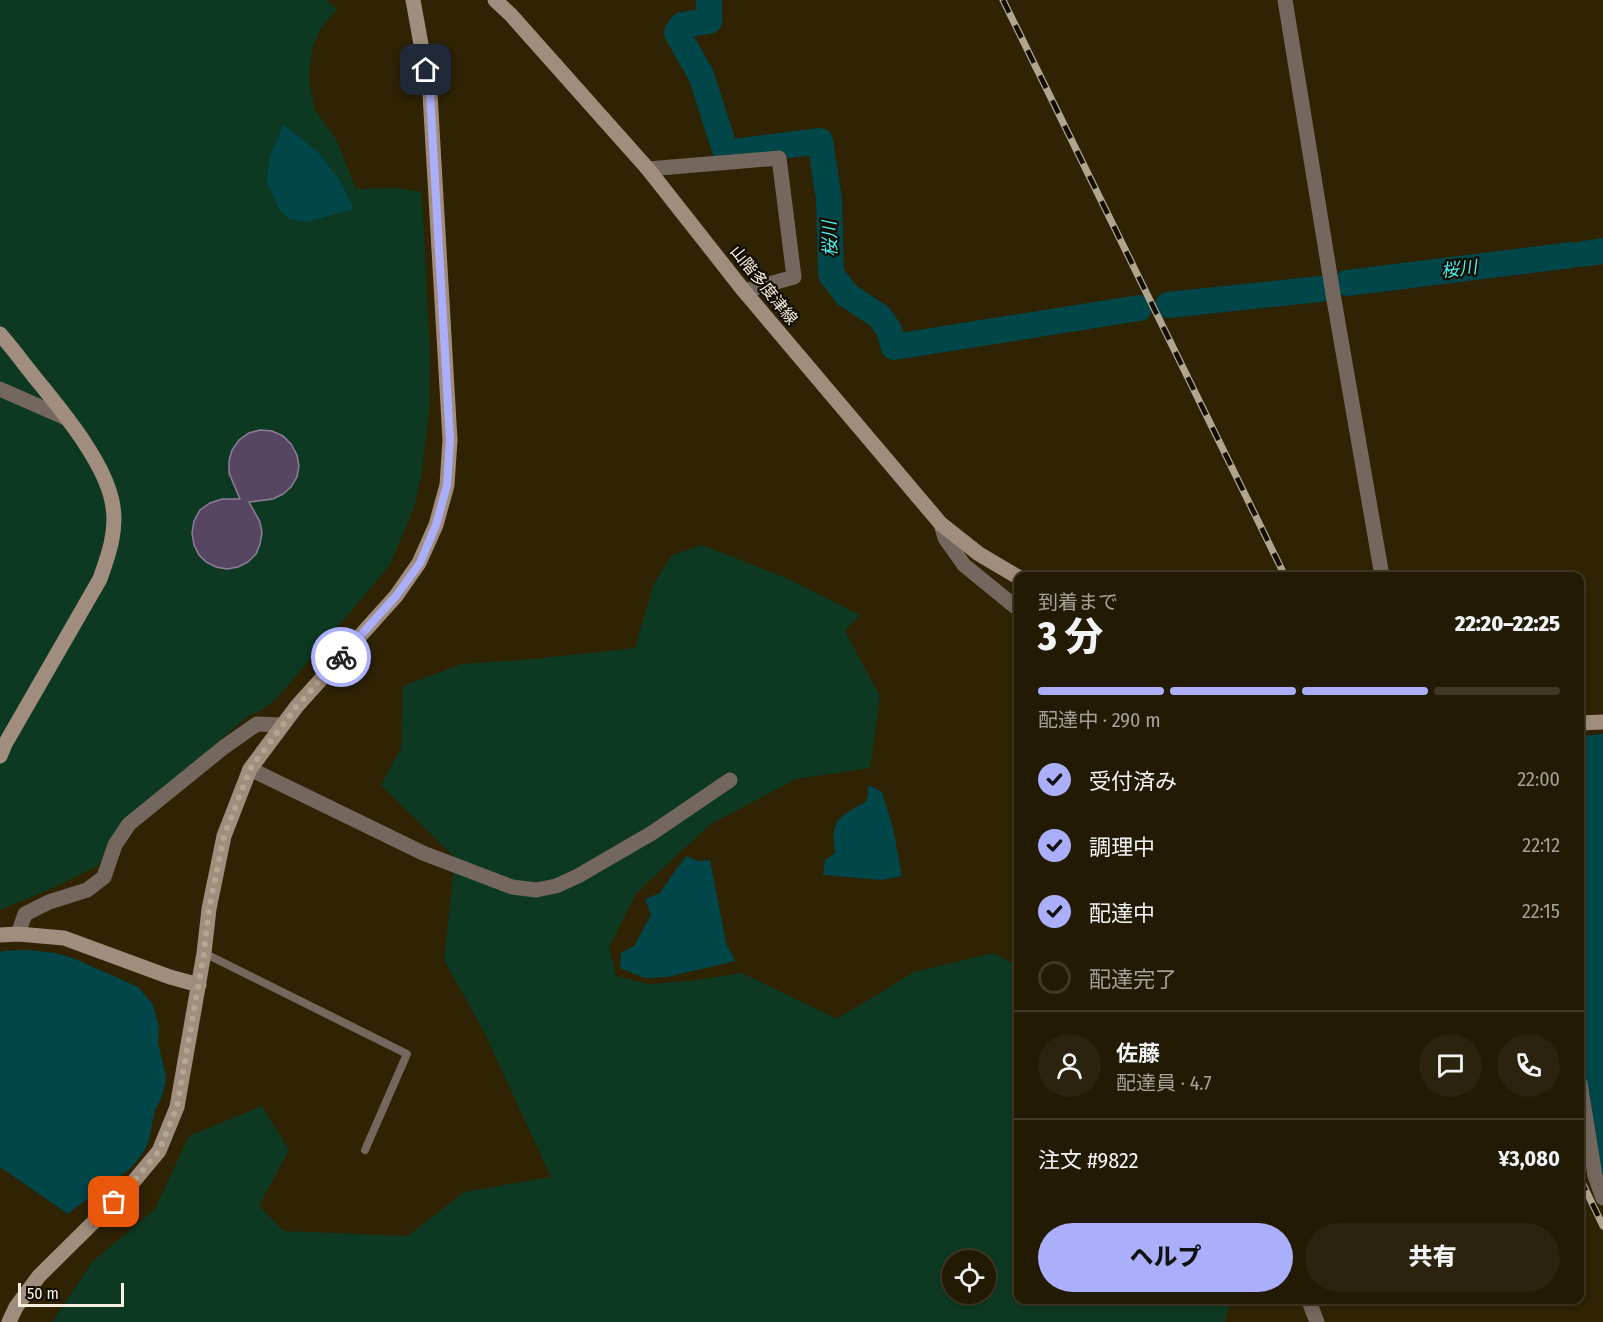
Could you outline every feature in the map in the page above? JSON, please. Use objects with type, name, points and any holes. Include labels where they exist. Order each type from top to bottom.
[{"type":"street","points":[[9,1322],[16,1307],[39,1276],[129,1187],[159,1151],[177,1107],[204,953],[209,909],[224,836],[250,769],[297,706],[396,596],[420,563],[436,525],[447,485],[450,440],[430,94],[413,0]]},
{"type":"street","name":"山階多度津線","points":[[495,0],[648,169],[744,291],[941,524],[979,554],[1014,575]]},
{"type":"street","points":[[1285,0],[1381,572]]},
{"type":"street","points":[[648,169],[779,158],[794,277],[744,291]]},
{"type":"street","points":[[0,334],[68,419],[102,472],[110,488],[114,508],[114,531],[109,555],[100,579],[0,756]]},
{"type":"street","points":[[0,389],[68,419]]},
{"type":"street","points":[[941,524],[945,538],[964,565],[1014,606]]},
{"type":"street","points":[[1584,723],[1603,722]]},
{"type":"street","points":[[18,934],[25,914],[49,902],[87,890],[104,877],[115,844],[129,824],[224,747],[257,724],[282,726]]},
{"type":"street","points":[[250,769],[423,853],[512,887],[536,890],[556,886],[578,876],[652,833],[730,780]]},
{"type":"street","points":[[0,930],[64,938],[198,985]]},
{"type":"street","points":[[1584,1108],[1595,1176],[1603,1198]]},
{"type":"street","points":[[1310,1304],[1317,1322]]},
{"type":"lane","points":[[204,953],[407,1054],[365,1150]]},
{"type":"green space","points":[[0,0],[326,0],[337,9],[321,28],[312,49],[309,79],[315,110],[336,139],[356,189],[397,188],[422,192],[430,358],[429,410],[422,473],[414,507],[390,565],[279,696],[264,709],[248,716],[125,821],[108,845],[99,865],[0,910]]},
{"type":"green space","points":[[702,545],[784,577],[860,615],[845,631],[880,696],[870,768],[796,779],[711,824],[637,892],[609,947],[616,976],[648,984],[742,973],[837,1019],[914,972],[993,953],[1014,964],[1014,1304],[1230,1304],[1225,1322],[52,1322],[93,1261],[155,1209],[189,1136],[262,1106],[289,1150],[259,1206],[284,1231],[408,1236],[464,1192],[551,1177],[483,1030],[444,960],[455,858],[381,785],[401,748],[403,686],[462,664],[635,648],[653,585],[672,555]]},
{"type":"water","points":[[284,125],[317,151],[338,178],[354,209],[306,222],[289,219],[279,209],[267,182],[270,157]]},
{"type":"water","points":[[1603,734],[1603,1184],[1600,1179],[1584,1085],[1584,736]]},
{"type":"water","points":[[868,786],[882,792],[893,828],[902,876],[881,880],[823,875],[825,860],[835,853],[836,824],[845,814],[866,802]]},
{"type":"water","points":[[687,856],[698,861],[710,860],[726,943],[735,961],[667,977],[645,978],[620,968],[621,953],[634,946],[651,915],[645,899],[660,893]]},
{"type":"water","points":[[28,950],[73,958],[138,987],[153,1005],[159,1027],[158,1043],[166,1077],[160,1101],[155,1110],[148,1143],[131,1168],[68,1214],[0,1167],[0,954],[2,951]]},
{"type":"building","points":[[260,430],[272,431],[283,436],[291,444],[297,455],[299,466],[297,477],[283,494],[273,499],[249,502],[260,522],[262,533],[256,554],[248,562],[238,567],[227,569],[216,567],[199,555],[194,545],[192,533],[194,521],[200,510],[210,503],[222,499],[240,499],[229,473],[232,450],[239,440],[249,433]]},
{"type":"waterway","name":"桜川","points":[[709,0],[709,21],[682,25],[677,33],[701,75],[726,153],[820,141],[829,199],[831,274],[847,295],[879,316],[889,330],[894,347],[1139,308]]},
{"type":"waterway","name":"桜川","points":[[1583,254],[1603,251]]},
{"type":"waterway","name":"桜川","points":[[1347,283],[1571,255]]},
{"type":"waterway","name":"桜川","points":[[1168,305],[1320,289]]},
{"type":"railway","points":[[1003,0],[1283,572]]},
{"type":"railway","points":[[1584,1186],[1603,1226]]},
{"type":"way so far","points":[[114,1202],[159,1151],[177,1107],[204,953],[209,909],[224,836],[250,769],[297,706],[341,657]]},
{"type":"route","points":[[341,657],[396,596],[420,563],[436,525],[447,485],[450,440],[430,94],[426,70]]}]
